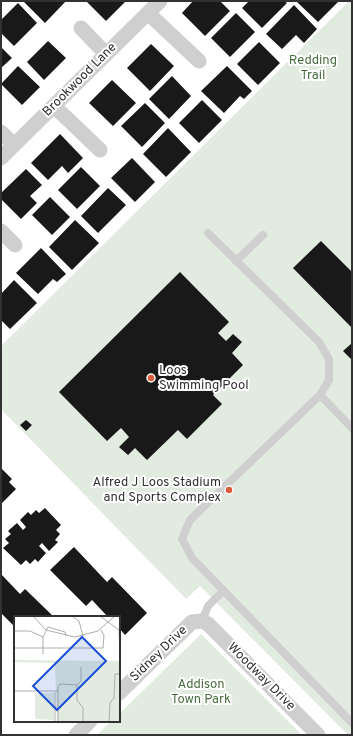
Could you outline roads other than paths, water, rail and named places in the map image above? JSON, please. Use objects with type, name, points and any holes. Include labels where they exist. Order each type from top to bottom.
[{"type":"street","name":"Brookwood Lane","points":[[1,158],[160,1]]},
{"type":"street","points":[[148,13],[199,61]]},
{"type":"street","points":[[81,28],[106,54]]},
{"type":"street","points":[[54,106],[100,150]]},
{"type":"street","points":[[1,132],[14,146]]},
{"type":"street","points":[[1,231],[15,245]]},
{"type":"street","name":"Sidney Drive","points":[[120,692],[192,622],[202,621]]},
{"type":"street","name":"Woodway Drive","points":[[202,621],[208,624],[318,735]]},
{"type":"street","points":[[76,735],[89,722]]},
{"type":"lane","points":[[208,233],[320,342],[329,359],[329,380],[320,395],[190,520],[182,539],[192,558],[352,723]]},
{"type":"lane","points":[[236,261],[263,235]]},
{"type":"lane","points":[[320,395],[352,428]]},
{"type":"lane","points":[[202,621],[208,606],[223,591]]},
{"type":"place","name":"Loos Swimming Pool","points":[[151,378]]},
{"type":"place","name":"Alfred J Loos Stadium and Sports Complex","points":[[229,490]]},
{"type":"park label","name":"Redding Trail","points":[[313,68]]},
{"type":"park label","name":"Addison Town Park","points":[[201,692]]}]
